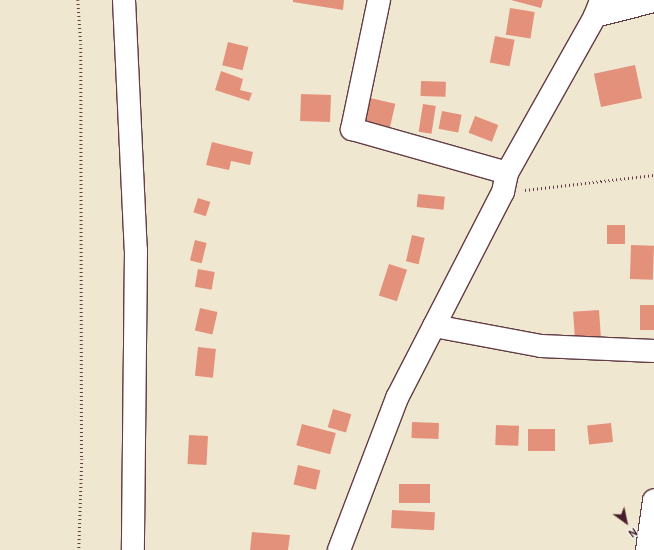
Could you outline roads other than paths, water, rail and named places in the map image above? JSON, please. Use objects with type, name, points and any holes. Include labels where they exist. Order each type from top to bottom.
[{"type":"street","points":[[124,0],[136,250],[133,550]]},
{"type":"street","points":[[379,0],[352,129],[505,183]]},
{"type":"street","points":[[339,550],[396,398],[434,326],[505,183],[598,8],[654,1]]},
{"type":"street","points":[[434,326],[541,346],[654,351]]},
{"type":"street","points":[[647,550],[654,500]]}]
